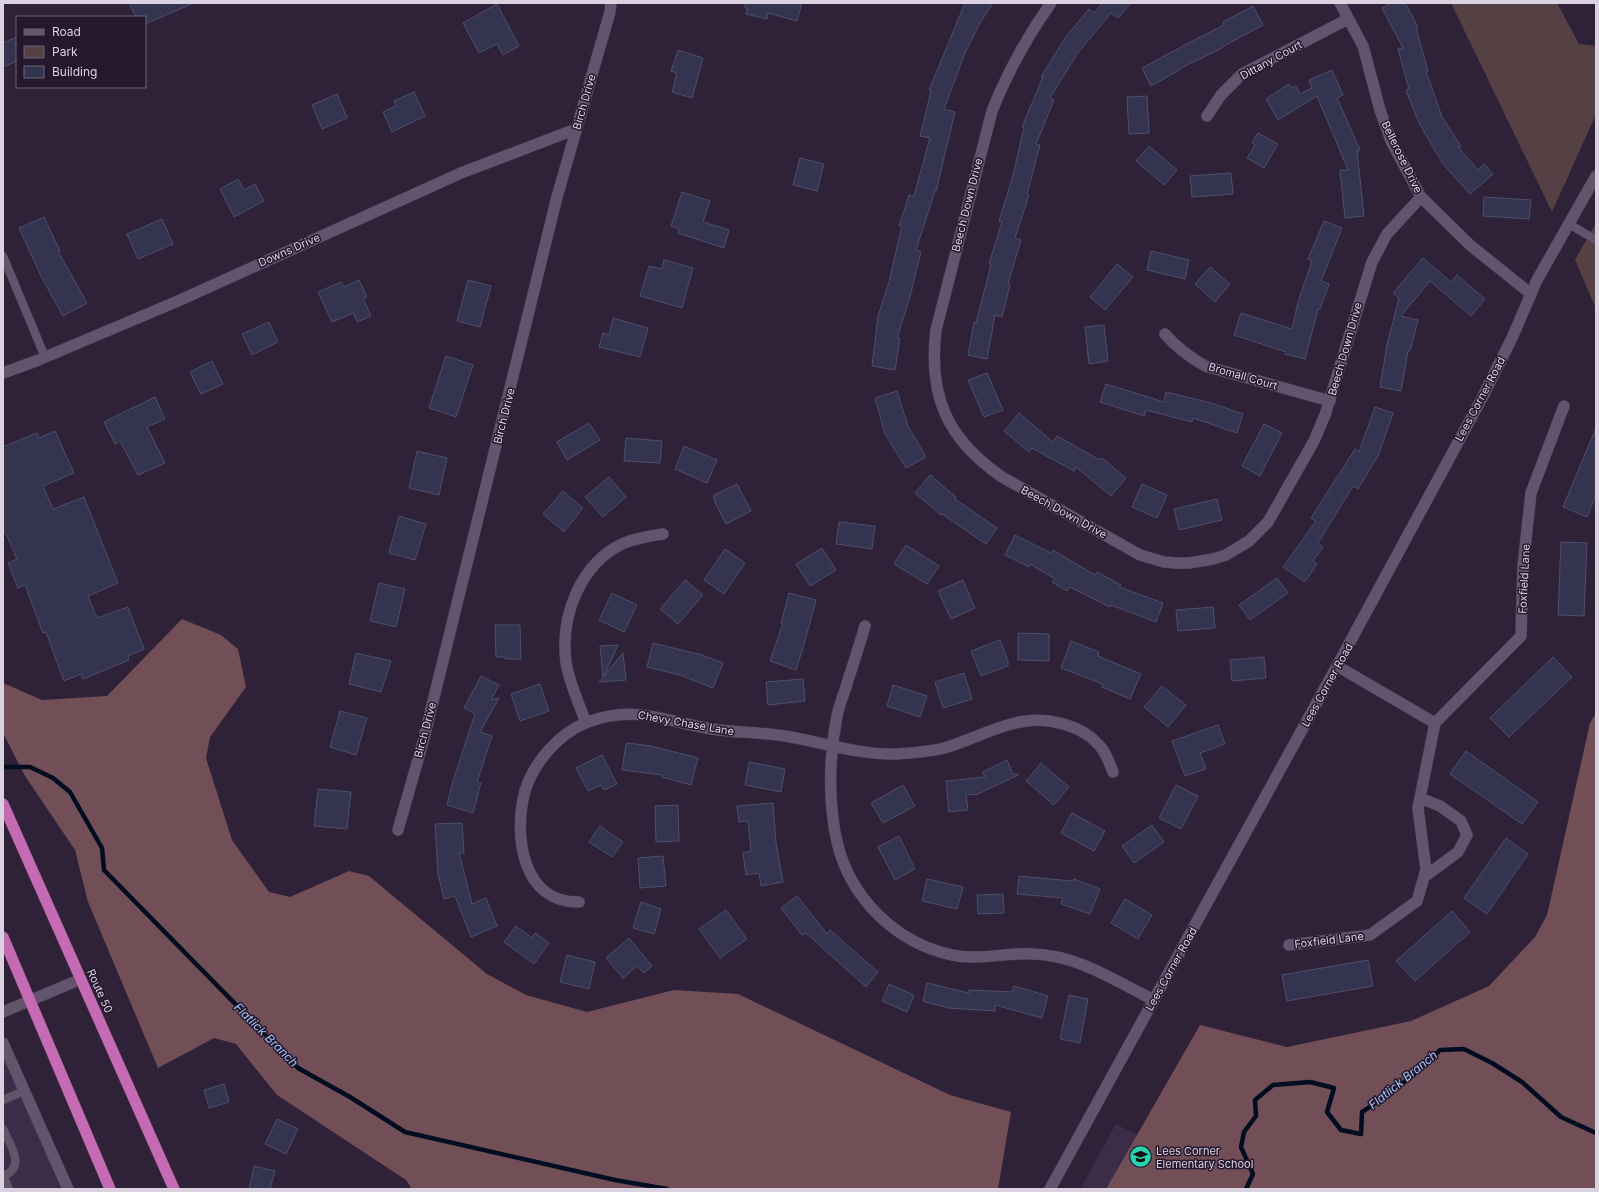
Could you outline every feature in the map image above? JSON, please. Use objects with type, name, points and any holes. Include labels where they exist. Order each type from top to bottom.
[{"type":"highway","name":"Route 50","points":[[5,807],[174,1189]]},
{"type":"highway","points":[[3,937],[110,1189]]},
{"type":"street","name":"Birch Drive","points":[[398,830],[423,742],[557,197],[610,12],[611,3]]},
{"type":"street","name":"Beech Down Drive","points":[[1051,3],[1034,27],[1018,54],[992,111],[936,330],[933,351],[934,373],[942,407],[952,428],[966,447],[982,464],[1002,477],[1140,555],[1164,562],[1189,564],[1213,559],[1238,549],[1249,541],[1268,522],[1314,441],[1330,401],[1366,276],[1372,262],[1387,234],[1421,197]]},
{"type":"street","name":"Bellerose Drive","points":[[1340,3],[1363,46],[1380,110],[1391,140],[1421,197],[1431,209],[1470,245],[1531,294]]},
{"type":"street","name":"Dittany Court","points":[[1207,116],[1221,95],[1242,74],[1348,19]]},
{"type":"street","name":"Downs Drive","points":[[3,373],[178,301],[462,172],[576,129]]},
{"type":"street","name":"Lees Corner Road","points":[[1050,1189],[1482,398],[1512,338],[1536,280],[1596,176]]},
{"type":"street","name":"Bromall Court","points":[[1165,334],[1176,347],[1189,358],[1205,366],[1330,401]]},
{"type":"street","name":"Foxfield Lane","points":[[1289,945],[1370,935],[1417,901],[1426,870],[1418,808],[1435,723],[1521,636],[1523,566],[1531,493],[1564,406]]},
{"type":"street","points":[[586,723],[566,663],[565,646],[567,619],[572,603],[588,573],[612,550],[624,543],[644,536],[663,534]]},
{"type":"street","points":[[865,626],[837,714],[832,746],[831,802],[834,829],[842,858],[851,878],[872,909],[889,925],[908,938],[922,945],[953,955],[986,957],[1033,954],[1063,958],[1092,968],[1154,1000]]},
{"type":"street","points":[[1337,666],[1435,723]]},
{"type":"street","name":"Chevy Chase Lane","points":[[579,902],[558,900],[546,894],[536,884],[526,865],[522,850],[520,817],[525,791],[532,775],[542,759],[553,746],[570,731],[603,717],[626,714],[649,715],[707,729],[784,736],[871,753],[895,754],[919,752],[948,746],[1020,722],[1052,722],[1076,729],[1089,736],[1099,745],[1108,757],[1113,772]]},
{"type":"street","points":[[1420,798],[1440,806],[1461,821],[1467,835],[1458,852],[1424,877]]},
{"type":"street","points":[[3,1012],[81,979]]},
{"type":"street","points":[[3,1043],[68,1189]]},
{"type":"lane","points":[[1569,224],[1596,240]]},
{"type":"lane","points":[[3,256],[45,357]]},
{"type":"lane","points":[[3,1100],[24,1091]]},
{"type":"lane","points":[[3,1129],[16,1159],[16,1166],[12,1171],[3,1176],[9,1189]]},
{"type":"shaded area","points":[[182,619],[221,635],[238,649],[246,687],[210,737],[206,758],[232,840],[269,892],[290,897],[349,871],[369,876],[487,974],[526,995],[587,1012],[674,990],[738,994],[950,1095],[1011,1112],[998,1189],[412,1189],[406,1180],[277,1095],[236,1044],[214,1038],[158,1068],[88,902],[75,850],[25,776],[3,733],[3,683],[42,700],[107,696]]},
{"type":"shaded area","points":[[1596,713],[1596,1189],[1106,1189],[1200,1025],[1287,1047],[1411,1021],[1489,986],[1535,937],[1547,915],[1590,723]]},
{"type":"shaded area","points":[[3,1043],[68,1189],[3,1189]]},
{"type":"shaded area","name":"Lees Corner Elementary School","points":[[1116,1124],[1246,1189],[1080,1189]]},
{"type":"green space","points":[[1451,3],[1557,3],[1579,44],[1596,46],[1596,114],[1552,212]]},
{"type":"green space","points":[[1596,223],[1596,309],[1575,260]]},
{"type":"building","points":[[129,3],[194,3],[146,24],[146,16],[136,16]]},
{"type":"building","points":[[745,3],[802,3],[797,21],[768,13],[767,19],[746,14],[747,8],[745,7]]},
{"type":"building","points":[[965,3],[993,3],[980,23],[965,53],[944,109],[955,112],[936,191],[916,250],[921,252],[910,297],[897,338],[900,338],[895,370],[872,366],[878,316],[889,282],[902,226],[899,226],[909,195],[914,196],[930,138],[920,136],[931,91],[929,90]]},
{"type":"building","points":[[1100,3],[1131,3],[1118,18],[1111,13],[1077,54],[1050,98],[1054,100],[1036,144],[1040,145],[1027,194],[1029,195],[1015,238],[1021,240],[1008,284],[1010,285],[1002,317],[995,315],[987,359],[968,355],[974,322],[976,323],[991,265],[989,264],[1002,222],[999,221],[1012,179],[1024,128],[1022,127],[1043,77],[1041,77],[1065,38],[1089,9],[1094,13],[1101,5]]},
{"type":"building","points":[[1392,3],[1405,3],[1418,27],[1416,28],[1428,71],[1426,71],[1442,117],[1461,146],[1458,147],[1478,170],[1484,164],[1493,174],[1470,194],[1443,164],[1419,123],[1406,90],[1409,89],[1398,49],[1403,48],[1382,8]]},
{"type":"building","points":[[497,4],[519,46],[503,55],[497,44],[479,53],[463,23]]},
{"type":"building","points":[[1253,6],[1263,25],[1222,48],[1181,68],[1151,86],[1142,68],[1224,25],[1223,22]]},
{"type":"building","points":[[16,37],[16,61],[3,67],[3,43]]},
{"type":"building","points":[[678,50],[703,58],[692,98],[672,92],[677,73],[671,71]]},
{"type":"building","points":[[1332,70],[1343,95],[1337,98],[1360,150],[1357,151],[1364,216],[1345,218],[1340,170],[1348,170],[1317,96],[1278,120],[1266,99],[1289,84],[1291,88],[1296,86],[1300,94],[1312,88],[1309,80]]},
{"type":"building","points":[[414,92],[425,116],[392,132],[383,112],[396,106],[394,101]]},
{"type":"building","points":[[337,94],[347,118],[322,129],[312,105]]},
{"type":"building","points":[[1147,96],[1149,133],[1129,134],[1127,97]]},
{"type":"building","points":[[1258,133],[1278,144],[1264,168],[1247,158],[1255,145],[1252,143]]},
{"type":"building","points":[[1149,146],[1177,170],[1164,185],[1136,161]]},
{"type":"building","points":[[800,158],[824,164],[817,191],[793,185]]},
{"type":"building","points":[[1231,173],[1233,194],[1192,197],[1190,176]]},
{"type":"building","points":[[238,179],[244,190],[255,184],[264,201],[234,217],[220,189]]},
{"type":"building","points":[[682,192],[710,201],[703,222],[729,230],[724,248],[678,233],[679,229],[671,226]]},
{"type":"building","points":[[1484,197],[1531,200],[1529,219],[1483,216]]},
{"type":"building","points":[[44,217],[60,251],[58,251],[87,303],[63,316],[42,278],[19,228]]},
{"type":"building","points":[[162,219],[173,244],[138,259],[127,234]]},
{"type":"building","points":[[1324,221],[1342,228],[1321,281],[1329,284],[1320,309],[1318,309],[1305,359],[1285,354],[1286,352],[1234,335],[1241,313],[1292,329],[1298,302],[1312,261],[1308,259]]},
{"type":"building","points":[[1151,251],[1189,260],[1185,279],[1147,270]]},
{"type":"building","points":[[1423,258],[1451,282],[1457,275],[1485,299],[1471,316],[1430,281],[1401,316],[1418,320],[1410,351],[1408,351],[1401,391],[1380,387],[1387,345],[1399,298],[1393,293]]},
{"type":"building","points":[[664,260],[693,268],[682,308],[640,296],[649,266],[662,269]]},
{"type":"building","points":[[1117,264],[1133,277],[1105,310],[1090,297]]},
{"type":"building","points":[[1210,267],[1230,284],[1215,302],[1195,284]]},
{"type":"building","points":[[359,280],[367,297],[363,298],[371,316],[357,322],[354,313],[332,322],[318,292],[341,282],[344,287]]},
{"type":"building","points":[[468,280],[491,286],[480,327],[457,321]]},
{"type":"building","points":[[613,318],[648,328],[640,357],[599,347],[603,333],[609,335]]},
{"type":"building","points":[[269,322],[278,342],[252,355],[242,334]]},
{"type":"building","points":[[1104,325],[1108,361],[1089,364],[1085,327]]},
{"type":"building","points":[[446,356],[473,365],[456,417],[429,408]]},
{"type":"building","points":[[212,361],[223,384],[201,394],[190,372]]},
{"type":"building","points":[[987,373],[1003,410],[984,417],[968,380]]},
{"type":"building","points":[[1106,384],[1164,402],[1166,392],[1211,403],[1243,414],[1237,433],[1193,418],[1192,422],[1146,410],[1144,416],[1100,402]]},
{"type":"building","points":[[897,391],[908,426],[926,457],[906,468],[885,434],[875,398]]},
{"type":"building","points":[[155,397],[165,419],[147,427],[165,463],[138,475],[120,441],[115,444],[104,422]]},
{"type":"building","points":[[1375,407],[1393,413],[1379,454],[1358,489],[1353,486],[1318,543],[1323,547],[1313,561],[1317,564],[1305,582],[1283,567],[1316,521],[1311,518],[1355,449],[1359,452]]},
{"type":"building","points":[[1019,413],[1053,442],[1057,436],[1100,460],[1102,458],[1126,478],[1111,496],[1076,467],[1074,471],[1032,448],[1029,452],[1004,431]]},
{"type":"building","points":[[589,423],[600,440],[567,460],[557,442]]},
{"type":"building","points":[[1264,424],[1282,433],[1260,476],[1242,466]]},
{"type":"building","points":[[1596,428],[1596,495],[1587,517],[1563,507]]},
{"type":"building","points":[[55,431],[74,473],[43,486],[53,509],[84,497],[118,583],[88,596],[97,618],[128,607],[144,649],[128,656],[129,660],[83,679],[81,674],[64,681],[46,632],[43,633],[25,585],[18,588],[8,563],[17,559],[3,527],[3,447],[37,433],[39,438]]},
{"type":"building","points":[[626,438],[662,441],[660,463],[624,461]]},
{"type":"building","points":[[684,446],[717,460],[707,483],[675,469]]},
{"type":"building","points":[[417,451],[447,458],[439,495],[409,488]]},
{"type":"building","points":[[930,475],[956,497],[955,499],[997,528],[986,544],[942,514],[941,515],[915,493]]},
{"type":"building","points":[[609,477],[626,497],[603,517],[585,497]]},
{"type":"building","points":[[737,484],[751,511],[726,524],[714,500],[714,495]]},
{"type":"building","points":[[1142,484],[1167,495],[1157,518],[1132,507]]},
{"type":"building","points":[[563,491],[583,508],[564,532],[543,514]]},
{"type":"building","points":[[1217,499],[1222,520],[1179,530],[1174,509]]},
{"type":"building","points":[[399,516],[426,524],[415,560],[389,553]]},
{"type":"building","points":[[839,522],[875,526],[872,549],[836,544]]},
{"type":"building","points":[[1015,535],[1051,553],[1053,550],[1095,575],[1097,572],[1121,585],[1119,587],[1163,603],[1156,622],[1111,605],[1110,607],[1070,587],[1067,591],[1052,582],[1055,579],[1030,564],[1029,567],[1005,555]]},
{"type":"building","points":[[1561,542],[1587,543],[1584,616],[1558,615]]},
{"type":"building","points":[[906,545],[939,566],[927,584],[894,564]]},
{"type":"building","points":[[822,548],[836,570],[810,586],[796,564]]},
{"type":"building","points":[[725,549],[745,563],[724,594],[704,580]]},
{"type":"building","points":[[1277,578],[1288,593],[1250,620],[1239,605]]},
{"type":"building","points":[[685,580],[703,595],[678,624],[660,609]]},
{"type":"building","points":[[963,580],[975,608],[951,619],[938,591]]},
{"type":"building","points":[[379,583],[405,589],[396,627],[370,621]]},
{"type":"building","points":[[612,593],[637,605],[624,632],[599,620]]},
{"type":"building","points":[[789,593],[816,600],[796,670],[770,661],[783,623],[781,623]]},
{"type":"building","points":[[1213,607],[1215,628],[1178,631],[1176,610]]},
{"type":"building","points":[[495,625],[520,625],[521,659],[505,659],[505,657],[496,657]]},
{"type":"building","points":[[1018,633],[1049,634],[1049,661],[1018,660]]},
{"type":"building","points":[[1000,640],[1008,661],[1008,666],[981,676],[971,651]]},
{"type":"building","points":[[1071,641],[1099,652],[1098,656],[1141,674],[1130,699],[1102,687],[1103,684],[1061,668]]},
{"type":"building","points":[[653,643],[702,655],[723,663],[713,688],[680,675],[647,667]]},
{"type":"building","points":[[618,645],[604,676],[623,653],[626,680],[599,682],[603,678],[600,646]]},
{"type":"building","points":[[356,653],[391,661],[381,692],[349,684]]},
{"type":"building","points":[[1264,657],[1266,678],[1232,681],[1230,660]]},
{"type":"building","points":[[1553,657],[1572,677],[1509,737],[1490,718]]},
{"type":"building","points":[[964,673],[972,699],[943,708],[935,682]]},
{"type":"building","points":[[481,676],[499,685],[491,700],[499,698],[480,732],[492,736],[477,782],[481,783],[473,813],[447,805],[453,781],[475,714],[464,708]]},
{"type":"building","points":[[803,679],[805,701],[768,705],[766,682]]},
{"type":"building","points":[[540,684],[549,711],[520,721],[511,694]]},
{"type":"building","points":[[893,685],[927,696],[920,717],[887,706]]},
{"type":"building","points":[[1162,686],[1186,705],[1168,727],[1144,707]]},
{"type":"building","points":[[340,711],[367,718],[356,755],[330,747]]},
{"type":"building","points":[[1218,725],[1225,744],[1200,753],[1206,769],[1185,776],[1172,741]]},
{"type":"building","points":[[626,744],[651,746],[698,758],[691,785],[662,777],[662,775],[622,770]]},
{"type":"building","points":[[1466,751],[1538,802],[1522,824],[1450,774]]},
{"type":"building","points":[[602,755],[617,784],[604,790],[601,785],[588,791],[576,768]]},
{"type":"building","points":[[1007,760],[1013,774],[1018,775],[978,794],[966,795],[968,810],[949,812],[946,781],[985,777],[983,772]]},
{"type":"building","points":[[749,762],[785,769],[781,792],[745,785]]},
{"type":"building","points":[[1041,763],[1069,787],[1054,805],[1026,781]]},
{"type":"building","points":[[903,785],[915,806],[883,823],[871,803]]},
{"type":"building","points":[[1176,785],[1198,796],[1181,829],[1159,818]]},
{"type":"building","points":[[318,789],[351,792],[347,829],[314,826]]},
{"type":"building","points":[[773,803],[776,843],[783,882],[761,886],[759,873],[746,875],[743,853],[751,851],[748,821],[739,822],[737,806]]},
{"type":"building","points":[[678,805],[679,841],[656,842],[655,806]]},
{"type":"building","points":[[1072,813],[1105,831],[1094,851],[1061,833]]},
{"type":"building","points":[[462,823],[464,853],[459,853],[472,904],[486,898],[497,926],[471,937],[455,896],[444,899],[438,874],[435,824]]},
{"type":"building","points":[[1152,825],[1164,842],[1134,863],[1122,846]]},
{"type":"building","points":[[600,826],[623,842],[612,857],[589,842]]},
{"type":"building","points":[[899,836],[915,869],[895,880],[878,847]]},
{"type":"building","points":[[1506,838],[1528,854],[1487,914],[1464,898]]},
{"type":"building","points":[[663,856],[666,886],[640,888],[638,858]]},
{"type":"building","points":[[1019,876],[1072,881],[1074,879],[1100,889],[1090,914],[1061,904],[1063,898],[1017,894]]},
{"type":"building","points":[[927,879],[963,887],[957,909],[922,901]]},
{"type":"building","points":[[1003,894],[1004,913],[978,914],[977,895]]},
{"type":"building","points":[[797,896],[827,934],[830,930],[878,972],[866,987],[806,933],[802,935],[781,908]]},
{"type":"building","points":[[1125,899],[1152,915],[1138,939],[1111,923]]},
{"type":"building","points":[[641,902],[661,909],[654,934],[633,928]]},
{"type":"building","points":[[726,910],[747,939],[720,958],[699,929]]},
{"type":"building","points":[[1452,911],[1470,932],[1415,981],[1396,961]]},
{"type":"building","points":[[516,926],[532,938],[535,933],[549,943],[534,964],[504,942]]},
{"type":"building","points":[[629,938],[652,966],[644,973],[637,966],[623,978],[606,958]]},
{"type":"building","points":[[567,955],[595,962],[589,989],[560,982]]},
{"type":"building","points":[[1368,960],[1373,986],[1287,1001],[1282,975]]},
{"type":"building","points":[[927,983],[969,993],[969,990],[1012,992],[1014,986],[1048,996],[1042,1018],[995,1005],[995,1011],[948,1008],[923,1001]]},
{"type":"building","points":[[889,984],[914,995],[907,1012],[882,1001]]},
{"type":"building","points":[[1069,995],[1088,999],[1080,1043],[1060,1039]]},
{"type":"building","points":[[224,1084],[229,1102],[209,1108],[204,1090]]},
{"type":"building","points":[[277,1119],[298,1129],[286,1154],[265,1144]]},
{"type":"building","points":[[254,1166],[275,1171],[270,1189],[249,1189]]},
{"type":"waterway","name":"Flatlick Branch","points":[[3,767],[30,767],[53,778],[70,792],[102,848],[104,870],[298,1068],[350,1097],[405,1132],[615,1180],[667,1189]]},
{"type":"waterway","name":"Flatlick Branch","points":[[1246,1189],[1253,1174],[1241,1147],[1244,1132],[1256,1116],[1255,1100],[1273,1085],[1310,1082],[1334,1088],[1327,1112],[1341,1130],[1361,1134],[1362,1112],[1403,1083],[1440,1050],[1464,1049],[1492,1063],[1522,1082],[1561,1117],[1596,1133]]},
{"type":"place","name":"Lees Corner Elementary School","points":[[1140,1157]]}]
